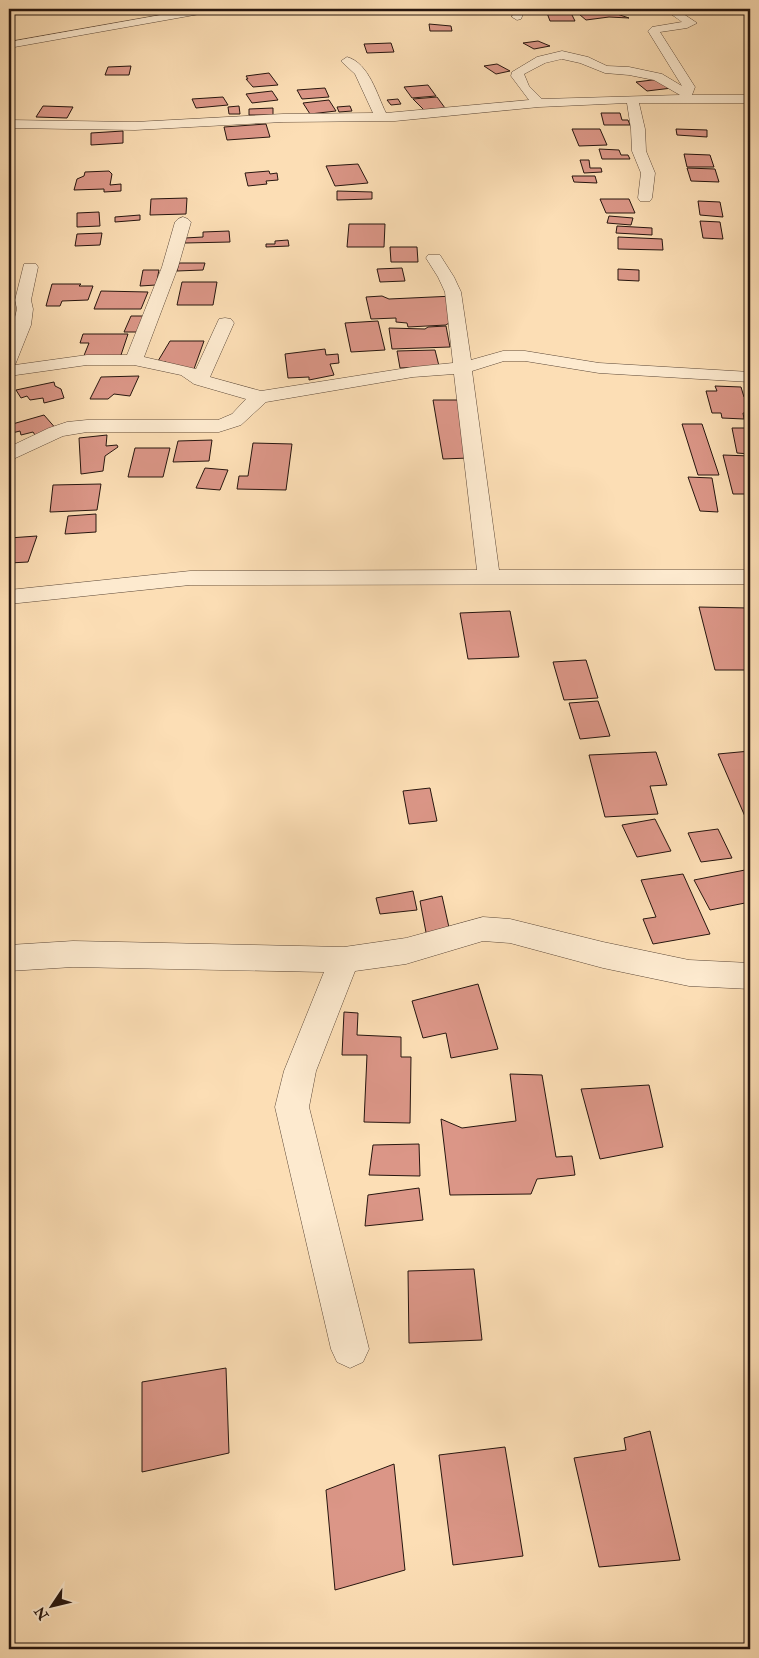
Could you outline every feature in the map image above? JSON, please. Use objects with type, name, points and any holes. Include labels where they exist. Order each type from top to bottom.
[{"type":"street","points":[[9,44],[211,9]]},
{"type":"street","points":[[669,9],[691,22],[687,25],[656,29],[654,31],[689,87],[686,97]]},
{"type":"street","points":[[539,103],[525,88],[517,76],[518,72],[541,60],[556,55],[579,58],[605,69],[630,71],[658,77],[686,97]]},
{"type":"street","points":[[347,61],[360,72],[381,117]]},
{"type":"street","points":[[9,124],[135,126],[283,118],[381,117],[539,103],[686,97],[750,99]]},
{"type":"street","points":[[632,99],[638,129],[639,151],[648,173],[645,198]]},
{"type":"street","points":[[134,360],[170,267],[183,222]]},
{"type":"street","points":[[434,258],[450,282],[456,300],[489,577]]},
{"type":"street","points":[[9,361],[22,325],[25,309],[23,300],[30,267]]},
{"type":"street","points":[[200,380],[225,323]]},
{"type":"street","points":[[9,371],[87,360],[134,360],[187,371],[200,380],[260,397],[413,372],[463,368],[504,356],[525,356],[599,368],[750,377]]},
{"type":"street","points":[[9,455],[56,432],[74,427],[219,426],[241,418],[251,404],[260,397]]},
{"type":"street","points":[[9,597],[190,578],[750,577]]},
{"type":"street","points":[[9,958],[73,954],[344,960],[406,951],[483,929],[510,931],[603,955],[689,973],[750,976]]},
{"type":"street","points":[[344,960],[300,1071],[292,1107],[350,1349]]},
{"type":"building","points":[[573,9],[615,9],[617,14],[629,18],[609,17],[586,20]]},
{"type":"building","points":[[680,9],[709,9],[712,11],[685,13]]},
{"type":"building","points":[[547,13],[571,13],[575,21],[550,21]]},
{"type":"building","points":[[429,24],[451,26],[452,31],[430,31]]},
{"type":"building","points":[[538,41],[550,46],[534,49],[523,43]]},
{"type":"building","points":[[391,43],[394,52],[367,53],[364,44]]},
{"type":"building","points":[[497,64],[510,71],[496,74],[484,66]]},
{"type":"building","points":[[131,66],[129,75],[105,75],[108,67]]},
{"type":"building","points":[[269,73],[278,85],[253,87],[246,79],[248,79],[246,76]]},
{"type":"building","points":[[660,79],[672,88],[647,91],[636,82]]},
{"type":"building","points":[[428,85],[436,96],[412,98],[404,87]]},
{"type":"building","points":[[325,88],[329,97],[302,99],[297,90]]},
{"type":"building","points":[[272,91],[278,100],[252,103],[246,94]]},
{"type":"building","points":[[223,97],[228,105],[196,108],[192,99]]},
{"type":"building","points":[[437,97],[445,108],[424,110],[413,99]]},
{"type":"building","points":[[398,99],[401,104],[391,105],[387,100]]},
{"type":"building","points":[[329,100],[336,111],[310,114],[303,103]]},
{"type":"building","points":[[43,106],[73,107],[67,118],[36,117]]},
{"type":"building","points":[[239,106],[240,114],[229,114],[228,107]]},
{"type":"building","points":[[350,106],[352,111],[339,112],[337,107]]},
{"type":"building","points":[[273,108],[273,115],[249,115],[249,109]]},
{"type":"building","points":[[601,113],[620,113],[622,120],[628,120],[630,125],[604,125]]},
{"type":"building","points":[[266,124],[270,137],[227,140],[224,127]]},
{"type":"building","points":[[572,129],[600,129],[607,145],[579,146]]},
{"type":"building","points":[[676,129],[707,130],[707,137],[677,135]]},
{"type":"building","points":[[123,131],[123,143],[91,145],[91,133]]},
{"type":"building","points":[[599,149],[619,150],[621,155],[628,155],[630,159],[602,159]]},
{"type":"building","points":[[684,154],[710,155],[714,167],[687,167]]},
{"type":"building","points":[[580,160],[589,160],[590,168],[601,168],[602,172],[584,173]]},
{"type":"building","points":[[358,164],[368,183],[335,186],[326,166]]},
{"type":"building","points":[[687,168],[715,169],[719,182],[691,181]]},
{"type":"building","points":[[109,171],[112,174],[110,185],[121,184],[121,191],[104,192],[104,189],[74,190],[77,179],[84,176],[85,172]]},
{"type":"building","points":[[269,171],[270,174],[277,173],[278,180],[266,181],[267,184],[248,186],[245,173]]},
{"type":"building","points":[[572,176],[595,176],[597,183],[574,182]]},
{"type":"building","points":[[337,191],[372,192],[372,199],[337,200]]},
{"type":"building","points":[[187,198],[186,214],[150,215],[151,199]]},
{"type":"building","points":[[600,199],[629,199],[635,213],[606,213]]},
{"type":"building","points":[[698,201],[720,202],[723,217],[700,215]]},
{"type":"building","points":[[99,212],[100,226],[77,227],[77,213]]},
{"type":"building","points":[[140,215],[140,220],[115,222],[115,217]]},
{"type":"building","points":[[609,216],[633,218],[631,225],[607,223]]},
{"type":"building","points":[[700,221],[720,222],[723,239],[703,238]]},
{"type":"building","points":[[349,224],[385,224],[384,247],[347,247]]},
{"type":"building","points":[[617,226],[652,228],[652,235],[616,233]]},
{"type":"building","points":[[229,231],[230,242],[185,243],[185,238],[203,237],[203,232]]},
{"type":"building","points":[[102,233],[100,245],[75,246],[77,234]]},
{"type":"building","points":[[618,237],[662,239],[663,250],[618,249]]},
{"type":"building","points":[[288,240],[289,246],[266,247],[266,244],[275,244],[275,241]]},
{"type":"building","points":[[390,247],[417,247],[418,262],[391,262]]},
{"type":"building","points":[[179,263],[205,263],[203,270],[177,271]]},
{"type":"building","points":[[402,268],[405,281],[380,282],[377,269]]},
{"type":"building","points":[[618,269],[639,270],[639,281],[618,280]]},
{"type":"building","points":[[143,270],[159,270],[156,285],[140,286]]},
{"type":"building","points":[[182,282],[217,282],[213,305],[177,305]]},
{"type":"building","points":[[52,284],[93,286],[88,300],[62,301],[60,306],[46,306]]},
{"type":"building","points":[[101,291],[148,292],[141,309],[94,309]]},
{"type":"building","points":[[382,296],[389,299],[454,296],[456,318],[446,325],[408,327],[407,323],[396,322],[396,318],[371,319],[366,297]]},
{"type":"building","points":[[131,316],[143,316],[137,332],[124,332]]},
{"type":"building","points":[[378,321],[385,350],[351,352],[345,323]]},
{"type":"building","points":[[446,326],[450,347],[392,349],[389,328],[425,329],[428,327]]},
{"type":"building","points":[[83,334],[128,334],[120,358],[83,358],[89,343],[80,343]]},
{"type":"building","points":[[170,341],[204,341],[194,369],[164,366],[166,362],[158,361]]},
{"type":"building","points":[[325,349],[326,355],[338,354],[339,363],[330,364],[334,375],[309,380],[309,377],[288,378],[285,354]]},
{"type":"building","points":[[435,350],[439,366],[400,368],[397,351]]},
{"type":"building","points":[[139,376],[130,396],[114,394],[108,399],[90,399],[101,377]]},
{"type":"building","points":[[54,382],[55,386],[61,389],[64,398],[44,403],[43,398],[30,400],[27,396],[21,398],[16,390]]},
{"type":"building","points":[[715,386],[741,387],[744,397],[750,397],[750,413],[743,413],[744,419],[722,418],[721,413],[712,413],[706,391],[717,391]]},
{"type":"building","points":[[433,400],[458,400],[469,458],[443,459]]},
{"type":"building","points":[[44,415],[58,431],[37,438],[33,432],[21,435],[20,431],[12,433],[9,429],[9,425]]},
{"type":"building","points":[[682,424],[702,424],[719,475],[698,475]]},
{"type":"building","points":[[732,428],[750,428],[750,454],[737,453]]},
{"type":"building","points":[[107,435],[106,446],[117,445],[118,447],[105,456],[103,471],[81,474],[79,438]]},
{"type":"building","points":[[212,440],[209,461],[173,462],[178,441]]},
{"type":"building","points":[[253,443],[292,444],[286,490],[237,489],[239,476],[248,476]]},
{"type":"building","points":[[135,448],[170,448],[163,477],[128,477]]},
{"type":"building","points":[[723,455],[750,456],[750,494],[733,494]]},
{"type":"building","points":[[205,468],[228,470],[220,490],[196,488]]},
{"type":"building","points":[[688,477],[712,478],[718,512],[700,511]]},
{"type":"building","points":[[101,484],[97,510],[50,512],[53,485]]},
{"type":"building","points":[[96,514],[96,532],[65,534],[68,516]]},
{"type":"building","points":[[37,536],[28,562],[9,563],[9,538]]},
{"type":"building","points":[[699,607],[748,608],[750,616],[750,670],[715,670]]},
{"type":"building","points":[[510,611],[519,657],[468,659],[460,613]]},
{"type":"building","points":[[586,660],[598,698],[564,700],[553,662]]},
{"type":"building","points":[[598,701],[610,736],[580,739],[569,703]]},
{"type":"building","points":[[750,751],[750,828],[718,754]]},
{"type":"building","points":[[656,752],[667,785],[650,786],[658,814],[605,817],[589,755]]},
{"type":"building","points":[[430,788],[437,821],[409,824],[403,791]]},
{"type":"building","points":[[655,819],[671,851],[637,857],[622,825]]},
{"type":"building","points":[[718,829],[732,858],[701,862],[688,833]]},
{"type":"building","points":[[745,870],[750,878],[750,902],[710,910],[694,880]]},
{"type":"building","points":[[683,874],[710,934],[653,944],[643,919],[656,917],[641,880]]},
{"type":"building","points":[[413,891],[417,910],[380,914],[376,898]]},
{"type":"building","points":[[442,896],[452,941],[429,948],[420,901]]},
{"type":"building","points":[[478,984],[498,1049],[451,1058],[446,1033],[423,1038],[412,1001]]},
{"type":"building","points":[[344,1012],[358,1013],[357,1035],[401,1037],[401,1057],[411,1057],[410,1123],[364,1122],[367,1055],[342,1055]]},
{"type":"building","points":[[510,1074],[542,1075],[556,1157],[572,1156],[575,1175],[537,1179],[531,1194],[450,1195],[441,1119],[462,1128],[516,1121]]},
{"type":"building","points":[[649,1085],[663,1147],[600,1159],[581,1089]]},
{"type":"building","points":[[419,1144],[420,1176],[369,1175],[373,1145]]},
{"type":"building","points":[[419,1188],[423,1220],[365,1226],[368,1195]]},
{"type":"building","points":[[474,1269],[482,1340],[409,1343],[408,1271]]},
{"type":"building","points":[[226,1368],[229,1453],[142,1472],[142,1382]]},
{"type":"building","points":[[650,1431],[680,1560],[599,1567],[574,1458],[626,1450],[624,1438]]},
{"type":"building","points":[[505,1447],[523,1556],[453,1565],[439,1455]]},
{"type":"building","points":[[394,1464],[405,1570],[335,1590],[326,1490]]}]
